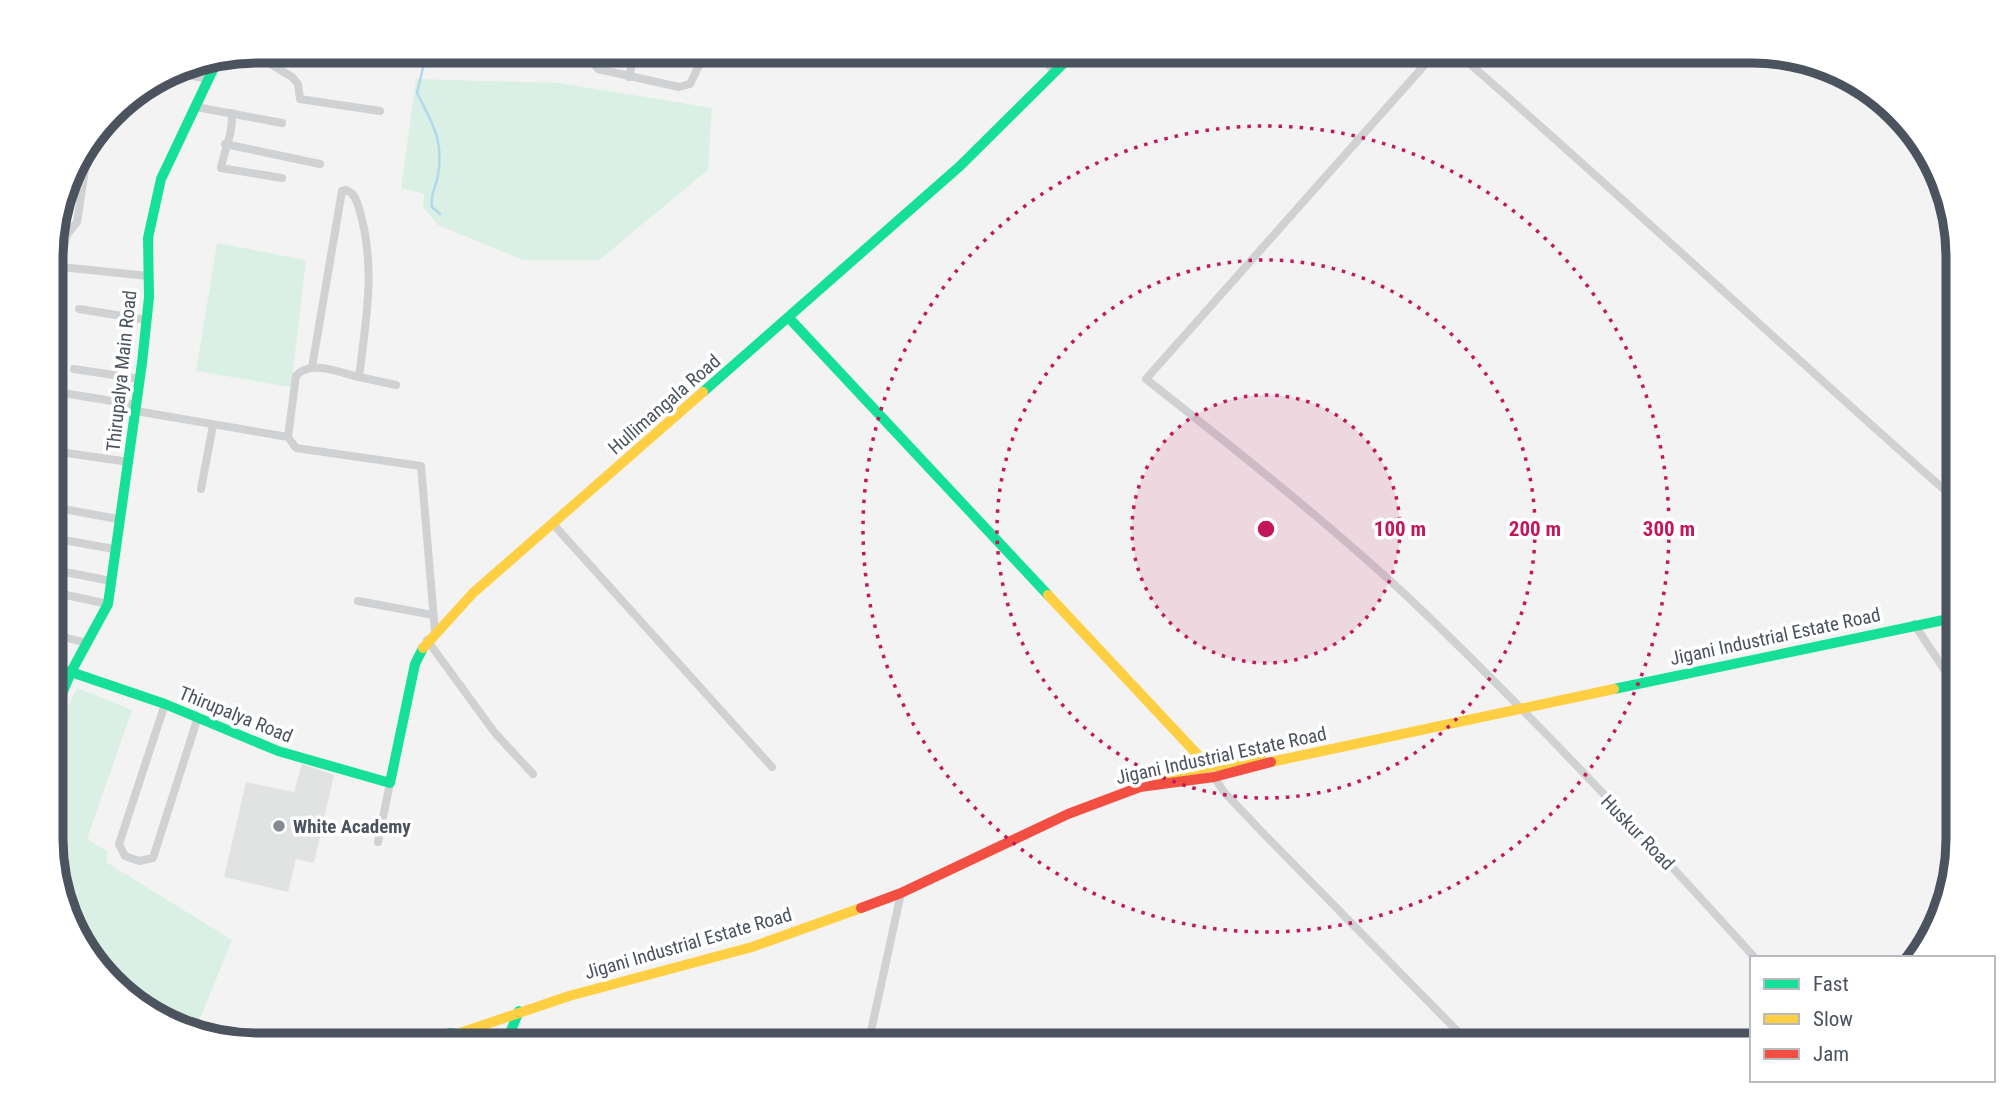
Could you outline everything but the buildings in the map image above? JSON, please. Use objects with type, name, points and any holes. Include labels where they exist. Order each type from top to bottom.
[{"type":"street","points":[[268,63],[298,84],[300,99],[380,111]]},
{"type":"street","points":[[593,63],[598,69],[686,87],[691,84],[701,63]]},
{"type":"street","points":[[629,77],[632,63]]},
{"type":"street","points":[[1047,63],[1055,72]]},
{"type":"street","name":"Hullimangala Road","points":[[378,842],[415,664],[431,636],[473,593],[960,166],[1064,63]]},
{"type":"street","name":"Huskur Road","points":[[1426,63],[1146,379],[1292,495],[1409,599],[1519,709],[1753,956]]},
{"type":"street","points":[[1469,63],[1588,166],[1833,393],[1946,491]]},
{"type":"street","name":"Thirupalya Main Road","points":[[63,691],[108,604],[118,519],[137,408],[146,320],[148,238],[161,178],[213,68]]},
{"type":"street","points":[[193,75],[208,79]]},
{"type":"street","points":[[196,107],[282,123]]},
{"type":"street","points":[[231,113],[233,125],[225,144],[221,168],[282,178]]},
{"type":"street","points":[[225,144],[320,163]]},
{"type":"street","points":[[63,255],[66,236],[77,222],[85,167]]},
{"type":"street","points":[[312,367],[342,191],[346,190],[355,197],[369,243],[368,301],[359,377]]},
{"type":"street","points":[[63,267],[148,276]]},
{"type":"street","points":[[79,309],[146,320]]},
{"type":"street","points":[[789,318],[1212,772],[1224,792],[1459,1033]]},
{"type":"street","points":[[396,385],[312,367],[303,369],[296,376],[288,437],[296,448],[421,466],[433,615],[431,636],[495,733],[533,774]]},
{"type":"street","points":[[74,369],[140,379]]},
{"type":"street","points":[[69,394],[213,425],[288,437]]},
{"type":"street","points":[[201,489],[213,425]]},
{"type":"street","points":[[67,453],[129,461]]},
{"type":"street","points":[[63,509],[118,519]]},
{"type":"street","points":[[553,524],[772,767]]},
{"type":"street","points":[[63,540],[114,549]]},
{"type":"street","points":[[65,572],[111,581]]},
{"type":"street","points":[[63,594],[108,604]]},
{"type":"street","points":[[358,601],[433,615]]},
{"type":"street","name":"Jigani Industrial Estate Road","points":[[460,1033],[519,1012],[752,947],[901,892],[1068,814],[1140,787],[1946,619]]},
{"type":"street","points":[[1914,624],[1946,672]]},
{"type":"street","points":[[63,637],[87,643]]},
{"type":"street","points":[[63,672],[71,672]]},
{"type":"street","name":"Thirupalya Road","points":[[71,672],[165,704],[278,751],[390,783]]},
{"type":"street","points":[[165,704],[119,844],[125,856],[139,861],[153,858],[198,717]]},
{"type":"street","points":[[871,1033],[901,892]]},
{"type":"street","points":[[510,1033],[519,1012]]},
{"type":"shaded area","name":"White Academy","points":[[302,764],[334,775],[314,863],[296,859],[288,892],[224,877],[246,782],[294,792]]},
{"type":"green space","points":[[416,79],[559,83],[712,108],[708,170],[599,260],[523,260],[438,225],[423,207],[424,194],[401,188]]},
{"type":"green space","points":[[217,243],[306,260],[291,387],[196,371]]},
{"type":"green space","points":[[77,688],[132,710],[87,839],[108,852],[106,862],[232,940],[198,1024],[171,1013],[129,985],[96,947],[73,901],[67,877],[63,839],[63,729],[68,706]]},
{"type":"waterway","points":[[424,63],[417,93],[438,141],[438,175],[432,194],[432,207],[440,214]]},
{"type":"traffic: fast","points":[[703,392],[960,166],[1064,63]]},
{"type":"traffic: fast","points":[[63,691],[108,604],[142,363],[149,297],[148,238],[161,179],[214,68]]},
{"type":"traffic: fast","points":[[789,318],[1048,595]]},
{"type":"traffic: fast","points":[[1614,689],[1946,620]]},
{"type":"traffic: fast","points":[[63,672],[165,704],[278,751],[390,783],[415,664],[423,648]]},
{"type":"traffic: fast","points":[[510,1033],[519,1011]]},
{"type":"traffic: slow","points":[[423,648],[473,593],[703,392]]},
{"type":"traffic: slow","points":[[1048,595],[1209,767]]},
{"type":"traffic: slow","points":[[1271,762],[1614,689]]},
{"type":"traffic: slow","points":[[1158,780],[1209,767],[1262,760]]},
{"type":"traffic: slow","points":[[460,1033],[569,996],[752,947],[861,908]]},
{"type":"traffic: jam","points":[[861,908],[901,893],[1068,814],[1140,787],[1214,777],[1271,762]]},
{"type":"place","name":"White Academy","points":[[279,826]]}]
